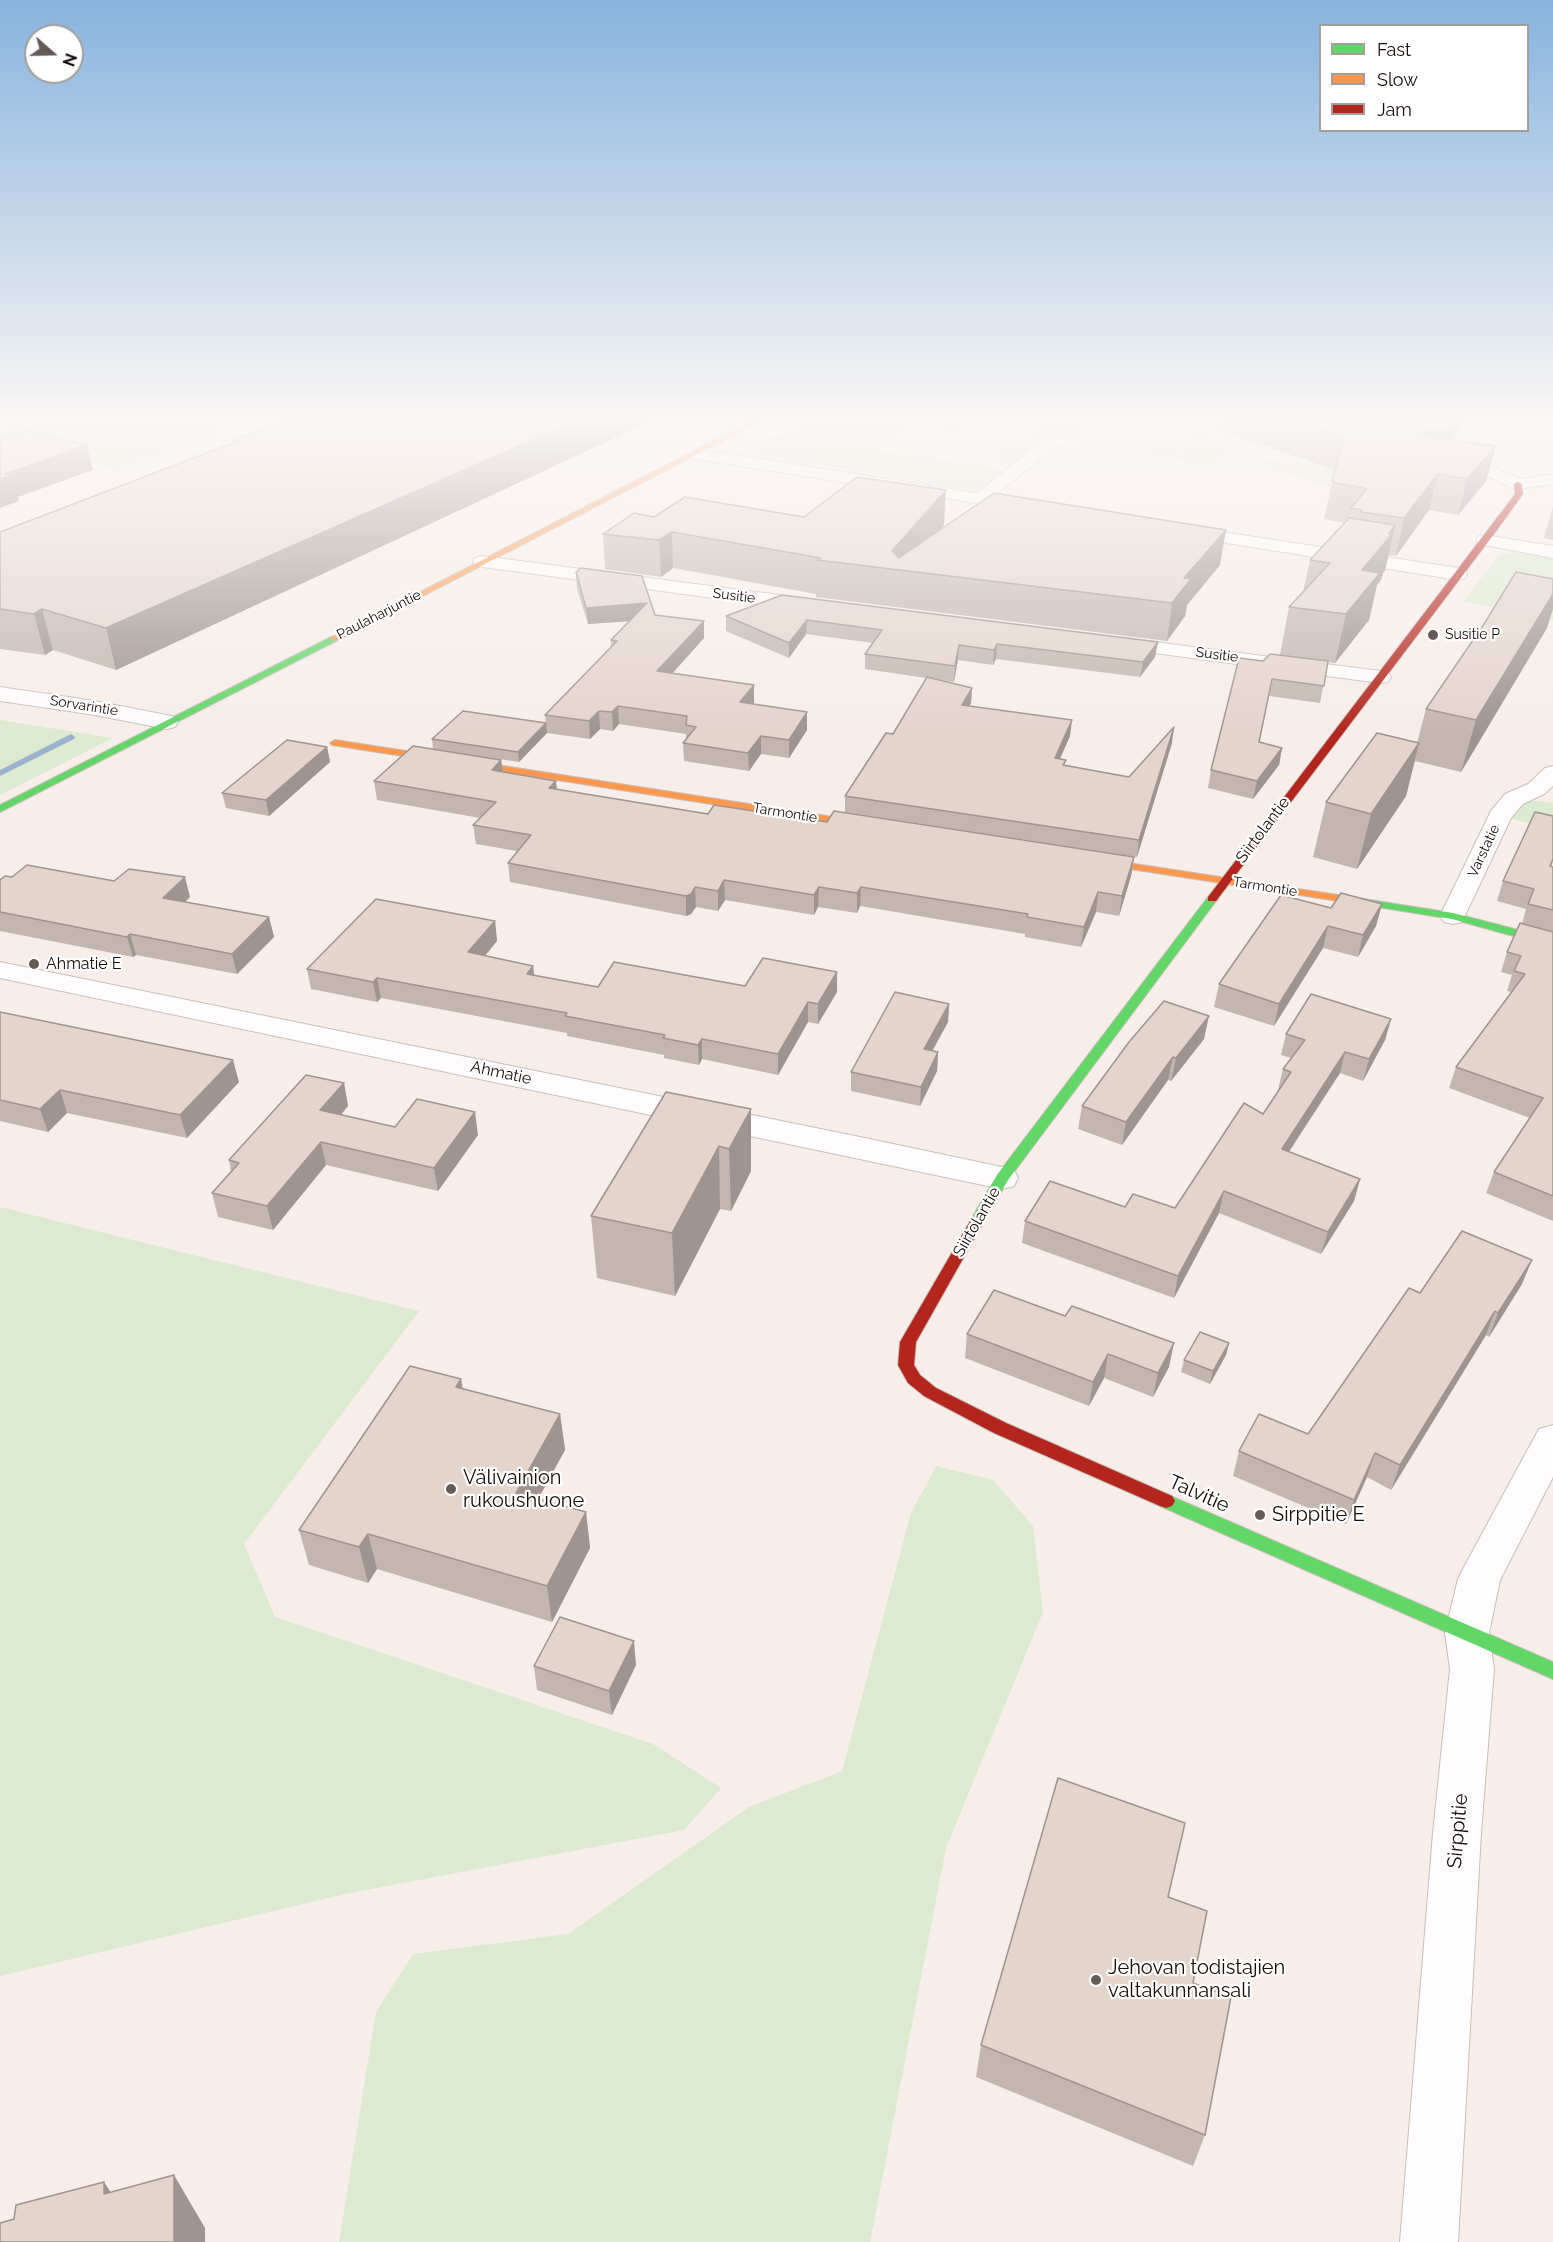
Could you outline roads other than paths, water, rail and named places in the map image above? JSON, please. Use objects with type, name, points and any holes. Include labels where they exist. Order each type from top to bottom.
[{"type":"street","name":"Paulaharjuntie","points":[[0,809],[553,526]]},
{"type":"street","name":"Siirtolantie","points":[[906,1365],[908,1342],[1002,1178],[1225,880],[1496,526]]},
{"type":"street","points":[[1166,528],[1458,574]]},
{"type":"street","points":[[1485,540],[1553,552]]},
{"type":"street","name":"Susitie","points":[[482,562],[540,572],[834,608]]},
{"type":"street","name":"Susitie","points":[[1092,640],[1380,677]]},
{"type":"street","name":"Sorvarintie","points":[[0,694],[99,708],[167,723]]},
{"type":"street","name":"Tarmontie","points":[[334,743],[883,828]]},
{"type":"street","name":"Varstatie","points":[[1453,916],[1500,816],[1514,799],[1536,789],[1553,773]]},
{"type":"street","name":"Tarmontie","points":[[1070,857],[1453,916],[1553,944]]},
{"type":"street","name":"Ahmatie","points":[[0,970],[1002,1178]]},
{"type":"street","name":"Talvitie","points":[[906,1365],[914,1379],[930,1392],[1000,1428],[1553,1671]]},
{"type":"street","name":"Sirppitie","points":[[1429,2242],[1457,1833],[1472,1669],[1467,1633],[1479,1579],[1553,1440]]},
{"type":"waterway","points":[[0,773],[71,737]]},
{"type":"place","name":"Susitie P","points":[[1433,635]]},
{"type":"place","name":"Ahmatie E","points":[[34,964]]},
{"type":"place","name":"Välivainion rukoushuone","points":[[451,1489]]},
{"type":"place","name":"Sirppitie E","points":[[1260,1515]]},
{"type":"place","name":"Jehovan todistajien valtakunnansali","points":[[1096,1980]]}]
